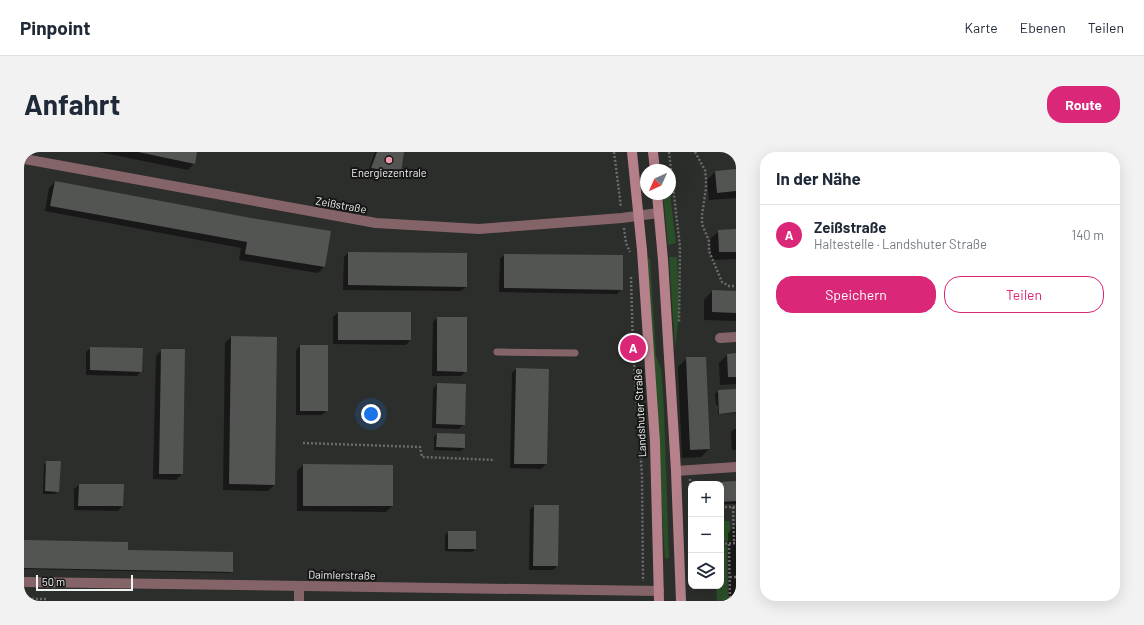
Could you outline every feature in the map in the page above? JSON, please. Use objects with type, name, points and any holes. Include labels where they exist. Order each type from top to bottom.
[{"type":"main road","name":"Landshuter Straße","points":[[632,152],[639,215],[655,442],[659,596]]},
{"type":"main road","points":[[653,152],[654,164]]},
{"type":"main road","points":[[657,200],[676,471],[681,601]]},
{"type":"street","name":"Zeißstraße","points":[[24,159],[376,223],[479,229],[622,218],[658,213]]},
{"type":"street","points":[[720,338],[736,337]]},
{"type":"street","points":[[676,471],[736,467]]},
{"type":"street","name":"Daimlerstraße","points":[[24,582],[643,591],[659,596]]},
{"type":"street","points":[[299,586],[299,601]]},
{"type":"lane","points":[[497,352],[575,354]]},
{"type":"path","points":[[614,152],[622,218],[626,243],[630,251],[630,258]]},
{"type":"path","points":[[669,152],[680,247],[680,323]]},
{"type":"path","points":[[695,152],[704,170],[706,179],[702,224],[709,241],[709,251],[722,282],[729,286],[736,286]]},
{"type":"path","points":[[631,274],[633,348],[642,475],[643,591]]},
{"type":"path","points":[[303,443],[420,447],[422,457],[495,460]]},
{"type":"path","points":[[688,470],[690,481]]},
{"type":"path","points":[[724,508],[735,507],[735,543],[724,544]]},
{"type":"path","points":[[729,544],[730,601]]},
{"type":"path","points":[[730,577],[736,577]]},
{"type":"path","points":[[24,599],[47,600]]},
{"type":"green space","points":[[664,200],[671,200],[676,243],[668,245]]},
{"type":"green space","points":[[669,257],[677,257],[679,315],[675,349]]},
{"type":"green space","points":[[650,258],[656,356],[661,369],[664,410],[669,558],[665,559],[647,259]]},
{"type":"green space","points":[[724,521],[730,521],[731,541],[724,541]]},
{"type":"green space","points":[[724,546],[727,546],[728,601],[717,601],[716,589],[724,589]]},
{"type":"building","points":[[138,152],[197,152],[195,164]]},
{"type":"building","name":"Energiezentrale","points":[[377,152],[404,152],[401,173],[371,168]]},
{"type":"building","points":[[736,169],[736,191],[717,193],[715,171]]},
{"type":"building","points":[[55,181],[251,218],[331,231],[325,267],[245,254],[247,242],[50,206]]},
{"type":"building","points":[[736,229],[736,252],[719,252],[718,230]]},
{"type":"building","points":[[348,252],[467,253],[467,287],[348,285]]},
{"type":"building","points":[[504,254],[623,255],[623,290],[504,288]]},
{"type":"building","points":[[712,290],[736,291],[736,313],[712,312]]},
{"type":"building","points":[[338,312],[411,312],[411,340],[338,340]]},
{"type":"building","points":[[437,317],[467,317],[467,372],[437,371]]},
{"type":"building","points":[[231,336],[277,337],[275,485],[229,484]]},
{"type":"building","points":[[300,345],[328,345],[328,411],[300,411]]},
{"type":"building","points":[[90,347],[143,348],[142,372],[90,370]]},
{"type":"building","points":[[161,349],[185,349],[183,474],[159,474]]},
{"type":"building","points":[[736,353],[736,377],[728,377],[727,354]]},
{"type":"building","points":[[686,357],[706,357],[710,449],[690,450]]},
{"type":"building","points":[[516,368],[549,369],[547,464],[514,464]]},
{"type":"building","points":[[437,383],[466,384],[465,425],[436,424]]},
{"type":"building","points":[[736,389],[736,412],[719,414],[718,390]]},
{"type":"building","points":[[437,433],[465,434],[465,448],[436,447]]},
{"type":"building","points":[[46,461],[61,461],[59,492],[45,491]]},
{"type":"building","points":[[303,464],[393,465],[393,506],[303,506]]},
{"type":"building","points":[[736,481],[736,501],[724,502],[724,482]]},
{"type":"building","points":[[79,484],[124,484],[123,506],[78,506]]},
{"type":"building","points":[[534,505],[559,505],[558,566],[533,566]]},
{"type":"building","points":[[448,531],[476,531],[476,549],[448,549]]},
{"type":"building","points":[[24,540],[128,542],[128,550],[233,552],[233,572],[24,568]]},
{"type":"place","name":"Energiezentrale","points":[[389,160]]},
{"type":"place","name":"Zeißstraße","points":[[633,348]]}]
